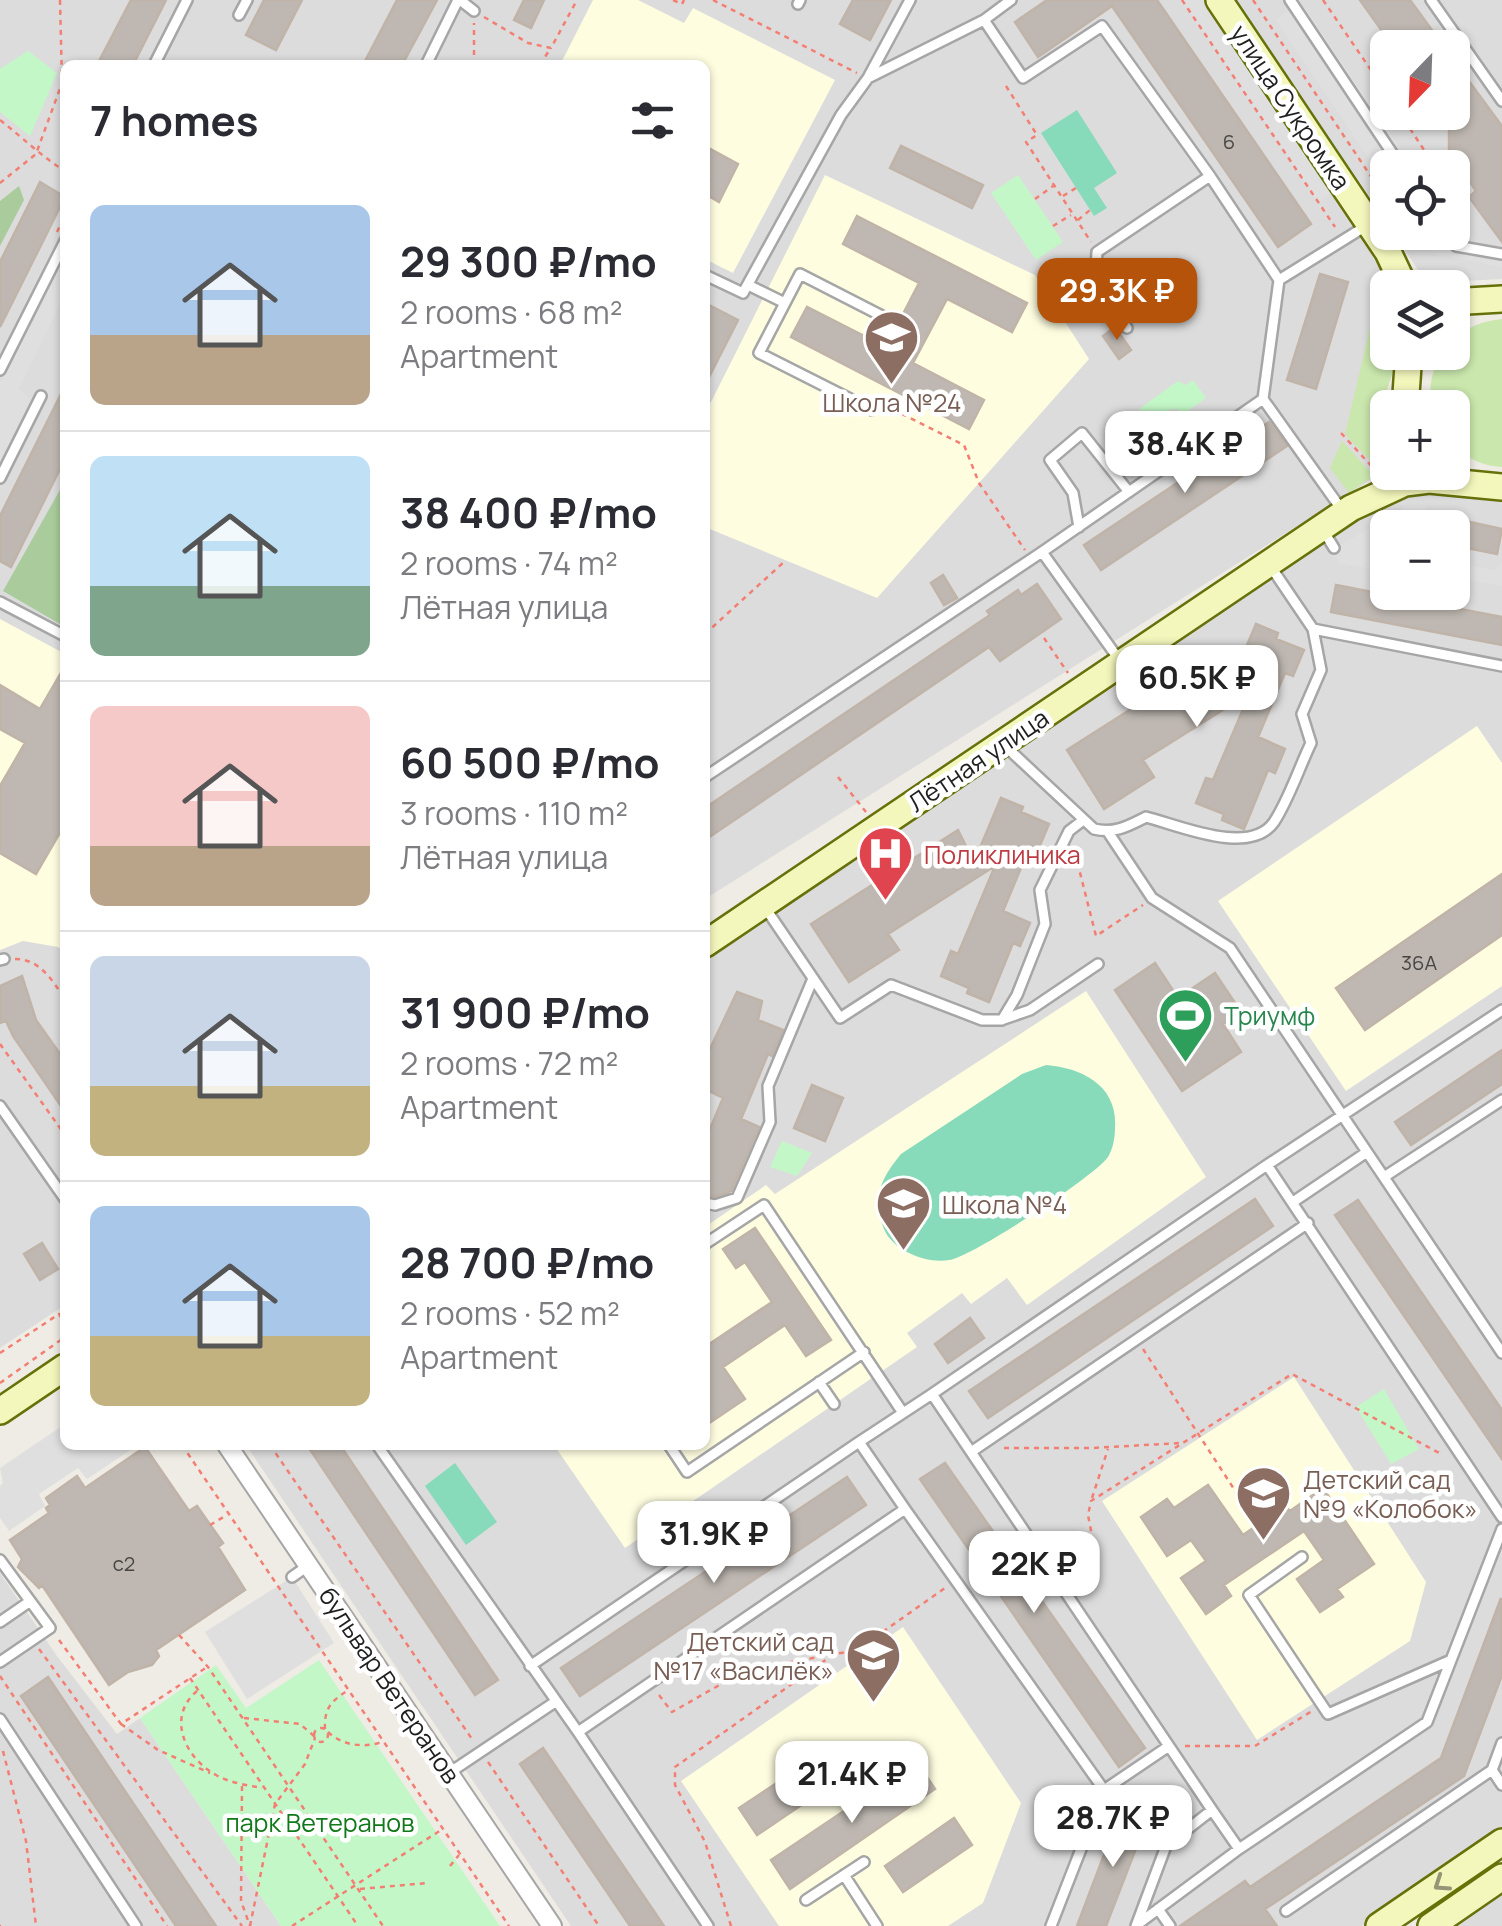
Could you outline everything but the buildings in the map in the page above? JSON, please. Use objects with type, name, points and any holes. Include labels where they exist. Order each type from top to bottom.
[{"type":"street","name":"улица Сукромка","points":[[1219,0],[1396,270]]},
{"type":"street","points":[[1470,301],[1495,300]]},
{"type":"street","points":[[1470,307],[1495,300]]},
{"type":"street","points":[[1347,510],[1406,483],[1429,480],[1484,484]]},
{"type":"street","points":[[1347,510],[1370,483]]},
{"type":"street","name":"Лётная улица","points":[[710,941],[1268,564],[1328,538],[1347,510]]},
{"type":"street","points":[[0,1411],[60,1370]]},
{"type":"street","name":"бульвар Ветеранов","points":[[230,1450],[552,1926]]},
{"type":"street","points":[[1379,1926],[1502,1842]]},
{"type":"street","points":[[1430,1926],[1502,1878]]},
{"type":"lane","points":[[157,60],[187,0]]},
{"type":"lane","points":[[239,15],[247,0]]},
{"type":"lane","points":[[429,60],[459,0],[474,11]]},
{"type":"lane","points":[[710,277],[743,293],[841,115],[868,78],[910,0]]},
{"type":"lane","points":[[868,78],[984,20],[1011,0]]},
{"type":"lane","points":[[1290,0],[1390,150]]},
{"type":"lane","points":[[1431,0],[1502,101]]},
{"type":"lane","points":[[984,20],[1023,78],[1102,26],[1279,280],[1263,399],[1347,510]]},
{"type":"lane","points":[[1127,328],[1095,286],[1097,252],[1210,176]]},
{"type":"lane","points":[[1279,280],[1369,224]]},
{"type":"lane","points":[[1470,248],[1502,254]]},
{"type":"lane","points":[[0,370],[60,251]]},
{"type":"lane","points":[[874,406],[759,353],[800,274],[882,316]]},
{"type":"lane","points":[[748,284],[785,303]]},
{"type":"lane","points":[[0,478],[41,396]]},
{"type":"lane","points":[[710,774],[1263,399]]},
{"type":"lane","points":[[1079,527],[1074,493],[1050,460],[1082,433],[1128,492]]},
{"type":"lane","points":[[1042,552],[1122,663]]},
{"type":"lane","points":[[1002,743],[1094,829],[1108,832],[1146,817],[1227,839],[1251,836],[1272,826],[1310,743],[1302,714],[1322,670],[1313,629],[1268,564]]},
{"type":"lane","points":[[0,602],[60,633]]},
{"type":"lane","points":[[1313,629],[1502,666]]},
{"type":"lane","points":[[1002,1020],[1018,995],[1045,924],[1040,890],[1069,832],[1082,820]]},
{"type":"lane","points":[[1108,832],[1152,898],[1230,948],[1502,1353]]},
{"type":"lane","points":[[764,905],[840,1018],[892,985],[982,1020],[1002,1020],[1030,1010],[1098,964]]},
{"type":"lane","points":[[710,1204],[737,1198],[770,1122],[768,1086],[812,980]]},
{"type":"lane","points":[[530,1666],[1502,1010]]},
{"type":"lane","points":[[1384,1177],[1502,1100]]},
{"type":"lane","points":[[0,1106],[60,1191]]},
{"type":"lane","points":[[1294,1202],[1367,1152]]},
{"type":"lane","points":[[1267,1165],[1502,1518]]},
{"type":"lane","points":[[710,1241],[764,1205],[903,1412]]},
{"type":"lane","points":[[971,1452],[1308,1223]]},
{"type":"lane","points":[[672,1450],[687,1472],[864,1352]]},
{"type":"lane","points":[[819,1382],[834,1404]]},
{"type":"lane","points":[[932,1394],[1238,1850]]},
{"type":"lane","points":[[858,1442],[1104,1790]]},
{"type":"lane","points":[[380,1450],[708,1926]]},
{"type":"lane","points":[[578,1732],[905,1509]]},
{"type":"lane","points":[[1136,1926],[1238,1850],[1427,1722],[1502,1529]]},
{"type":"lane","points":[[1302,1557],[1249,1595],[1328,1714],[1450,1660]]},
{"type":"lane","points":[[0,1560],[50,1628],[0,1662]]},
{"type":"lane","points":[[292,1577],[309,1565]]},
{"type":"lane","points":[[0,1622],[29,1602]]},
{"type":"lane","points":[[449,1773],[555,1702]]},
{"type":"lane","points":[[0,1719],[136,1926]]},
{"type":"lane","points":[[1286,1911],[1492,1770],[1502,1743]]},
{"type":"lane","points":[[1052,1926],[1104,1790],[1169,1746]]},
{"type":"lane","points":[[1492,1770],[1502,1785]]},
{"type":"lane","points":[[1136,1926],[1166,1846],[1212,1810]]},
{"type":"lane","points":[[806,1900],[864,1862]]},
{"type":"lane","points":[[844,1876],[877,1926]]},
{"type":"lane","points":[[1158,1909],[1170,1926]]},
{"type":"path","points":[[60,0],[61,60]]},
{"type":"path","points":[[543,60],[577,0]]},
{"type":"path","points":[[673,0],[682,4],[684,0]]},
{"type":"path","points":[[713,0],[868,78]]},
{"type":"path","points":[[1182,0],[1344,240]]},
{"type":"path","points":[[1253,0],[1370,175]]},
{"type":"path","points":[[1323,0],[1370,69]]},
{"type":"path","points":[[474,11],[528,43],[550,48]]},
{"type":"path","points":[[474,11],[474,60]]},
{"type":"path","points":[[1006,86],[1036,135],[1026,142],[1097,252]]},
{"type":"path","points":[[0,184],[36,154],[60,88]]},
{"type":"path","points":[[0,120],[30,144],[36,154],[60,168]]},
{"type":"path","points":[[1034,199],[1054,186]]},
{"type":"path","points":[[1062,197],[1076,188]]},
{"type":"path","points":[[1077,220],[1090,210]]},
{"type":"path","points":[[1052,226],[1072,214]]},
{"type":"path","points":[[874,406],[964,445],[979,483],[1032,559]]},
{"type":"path","points":[[1340,434],[1370,459]]},
{"type":"path","points":[[710,629],[785,560]]},
{"type":"path","points":[[1044,638],[1071,678]]},
{"type":"path","points":[[838,778],[867,814]]},
{"type":"path","points":[[1069,832],[1096,936],[1152,898]]},
{"type":"path","points":[[2,959],[24,959],[46,971],[60,992]]},
{"type":"path","points":[[0,1044],[60,1128]]},
{"type":"path","points":[[0,1353],[60,1316]]},
{"type":"path","points":[[1137,1339],[1247,1510]]},
{"type":"path","points":[[0,1384],[60,1341]]},
{"type":"path","points":[[1091,1501],[1295,1374],[1470,1470]]},
{"type":"path","points":[[986,1442],[996,1448],[1109,1448],[1187,1441]]},
{"type":"path","points":[[1093,1541],[1088,1515],[1109,1448]]},
{"type":"path","points":[[185,1450],[508,1926]]},
{"type":"path","points":[[273,1450],[600,1926]]},
{"type":"path","points":[[210,1526],[228,1514]]},
{"type":"path","points":[[651,1682],[672,1712],[723,1683],[786,1662],[857,1650],[955,1581]]},
{"type":"path","points":[[50,1628],[121,1724],[158,1750],[216,1775],[265,1789]]},
{"type":"path","points":[[179,1635],[208,1667],[383,1926]]},
{"type":"path","points":[[32,1640],[242,1926]]},
{"type":"path","points":[[731,1926],[705,1842],[675,1785],[675,1766],[834,1654]]},
{"type":"path","points":[[121,1724],[208,1667]]},
{"type":"path","points":[[0,1676],[167,1926]]},
{"type":"path","points":[[190,1678],[358,1926]]},
{"type":"path","points":[[198,1690],[185,1701],[180,1720],[184,1740],[196,1759],[216,1775]]},
{"type":"path","points":[[242,1718],[300,1724],[323,1742],[324,1718],[331,1702],[348,1690]]},
{"type":"path","points":[[1169,1746],[1255,1746],[1322,1705]]},
{"type":"path","points":[[250,1926],[275,1804],[305,1764],[316,1730],[349,1744],[383,1741]]},
{"type":"path","points":[[0,1738],[26,1841],[36,1926]]},
{"type":"path","points":[[242,1784],[241,1900],[250,1926]]},
{"type":"path","points":[[292,1926],[442,1829]]},
{"type":"path","points":[[450,1866],[460,1854]]},
{"type":"path","points":[[359,1889],[427,1883]]},
{"type":"shaded area","points":[[0,0],[1201,0],[1382,270],[1370,270],[1370,370],[1390,370],[1391,375],[1387,390],[1370,390],[1370,479],[710,896],[710,60],[60,60],[60,1308],[0,1348]]},
{"type":"shaded area","points":[[593,0],[638,0],[684,23],[693,8],[835,80],[733,273],[710,262],[710,60],[563,60]]},
{"type":"shaded area","points":[[1182,0],[1205,0],[1334,191],[1318,202]]},
{"type":"shaded area","points":[[1234,0],[1502,0],[1502,279],[1470,281],[1470,270],[1418,270],[1405,250],[1470,250],[1470,150],[1370,150],[1370,197]]},
{"type":"shaded area","points":[[1301,2],[1370,104],[1370,130],[1388,130],[1401,150],[1370,150],[1370,160],[1276,20]]},
{"type":"shaded area","name":"Школа №24","points":[[825,175],[1035,275],[1089,359],[877,598],[710,529],[710,404]]},
{"type":"shaded area","points":[[1470,246],[1502,252],[1502,267],[1435,254],[1432,250],[1470,250]]},
{"type":"shaded area","points":[[60,264],[60,304],[19,389],[33,401],[0,467],[0,382]]},
{"type":"shaded area","points":[[1427,490],[1455,490],[1502,502],[1502,1831],[1362,1926],[571,1926],[249,1450],[710,1450],[710,957],[1370,511],[1370,610],[1470,610],[1470,510],[1371,510],[1390,497]]},
{"type":"shaded area","points":[[1416,505],[1427,510],[1400,510]]},
{"type":"shaded area","points":[[1370,528],[1370,569],[1339,563],[1332,550]]},
{"type":"shaded area","points":[[1502,563],[1502,586],[1470,580],[1470,565],[1494,570]]},
{"type":"shaded area","points":[[0,619],[60,651],[60,948],[23,941],[0,950]]},
{"type":"shaded area","points":[[1477,726],[1502,763],[1502,986],[1346,1091],[1218,901]]},
{"type":"shaded area","name":"Школа №4","points":[[1086,991],[1206,1177],[1027,1305],[1007,1278],[971,1304],[962,1293],[907,1333],[917,1347],[625,1548],[557,1450],[710,1450],[710,1224],[766,1185],[775,1194]]},
{"type":"shaded area","name":"Детский сад №9 «Колобок»","points":[[1294,1377],[1426,1582],[1410,1641],[1257,1740],[1102,1501]]},
{"type":"shaded area","points":[[60,1427],[60,1450],[130,1450],[87,1479],[78,1468],[39,1494],[45,1506],[9,1531],[0,1518],[0,1468]]},
{"type":"shaded area","points":[[0,1573],[117,1734],[140,1718],[281,1926],[0,1926]]},
{"type":"shaded area","points":[[292,1577],[334,1643],[247,1699],[205,1632]]},
{"type":"shaded area","name":"Детский сад №17 «Василёк»","points":[[903,1627],[1021,1803],[983,1903],[948,1926],[779,1926],[681,1781]]},
{"type":"shaded area","points":[[1502,1889],[1502,1926],[1448,1926]]},
{"type":"green space","points":[[28,51],[57,73],[30,136],[0,112],[0,69]]},
{"type":"green space","points":[[1077,110],[1117,173],[1094,188],[1107,208],[1094,216],[1041,133]]},
{"type":"green space","points":[[1018,175],[1063,242],[1036,260],[991,193]]},
{"type":"green space","points":[[19,186],[24,200],[0,246],[0,201]]},
{"type":"green space","points":[[1502,319],[1502,467],[1470,457],[1470,390],[1430,390],[1434,370],[1470,370],[1470,328]]},
{"type":"green space","points":[[1370,328],[1370,370],[1393,370],[1387,390],[1370,390],[1370,460],[1345,434]]},
{"type":"green space","points":[[1193,380],[1206,398],[1182,415],[1177,409],[1168,410],[1168,422],[1153,430],[1139,409],[1178,381],[1186,385]]},
{"type":"green space","points":[[1342,441],[1370,472],[1370,479],[1349,493],[1330,468]]},
{"type":"green space","points":[[60,490],[60,624],[3,591]]},
{"type":"green space","points":[[1046,1065],[1085,1075],[1104,1090],[1111,1101],[1115,1128],[1108,1157],[1058,1197],[962,1255],[931,1260],[895,1244],[884,1229],[878,1198],[883,1180],[901,1154],[1022,1074]]},
{"type":"green space","points":[[782,1141],[812,1153],[797,1176],[770,1167]]},
{"type":"green space","points":[[1384,1389],[1419,1449],[1391,1464],[1356,1407]]},
{"type":"green space","points":[[455,1463],[497,1522],[466,1545],[425,1486]]},
{"type":"green space","name":"парк Ветеранов","points":[[319,1660],[500,1926],[281,1926],[140,1718],[216,1665],[246,1708]]},
{"type":"place","name":"Школа №24","points":[[892,386]]},
{"type":"place","name":"Поликлиника","points":[[885,903]]},
{"type":"place","name":"Триумф","points":[[1185,1064]]},
{"type":"place","name":"Школа №4","points":[[903,1253]]},
{"type":"place","name":"Детский сад №9 «Колобок»","points":[[1264,1542]]},
{"type":"place","name":"Детский сад №17 «Василёк»","points":[[873,1704]]}]
